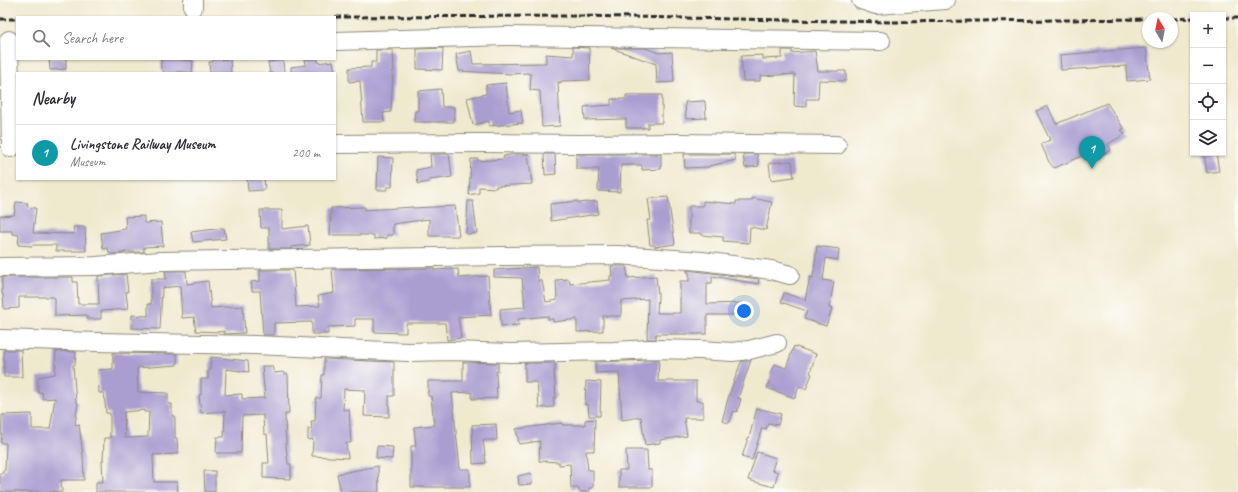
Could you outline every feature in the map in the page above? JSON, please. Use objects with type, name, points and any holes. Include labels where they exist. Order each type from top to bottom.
[{"type":"street","points":[[861,0],[876,5],[946,0]]},
{"type":"street","points":[[336,41],[506,36],[881,41]]},
{"type":"street","points":[[9,40],[9,148]]},
{"type":"street","points":[[336,144],[580,144],[681,142],[837,145]]},
{"type":"street","points":[[0,267],[96,266],[161,261],[618,255],[702,261],[770,270],[790,275]]},
{"type":"street","points":[[0,339],[255,345],[408,352],[527,352],[650,349],[732,352],[749,350],[777,343]]},
{"type":"building","points":[[573,47],[589,48],[590,80],[558,82],[560,126],[542,127],[540,91],[530,90],[531,74],[459,71],[456,54],[471,51],[473,64],[546,63],[546,54],[573,56]]},
{"type":"building","points":[[443,48],[442,70],[417,69],[417,49]]},
{"type":"building","points":[[611,48],[645,48],[659,53],[672,52],[674,82],[657,83],[656,64]]},
{"type":"building","points":[[1146,48],[1150,79],[1127,81],[1126,66],[1061,70],[1060,55]]},
{"type":"building","points":[[376,50],[393,50],[394,71],[391,112],[383,113],[384,122],[363,122],[360,81],[349,82],[349,68],[371,67],[371,62],[376,62]]},
{"type":"building","points":[[782,50],[792,50],[792,53],[815,51],[818,71],[846,71],[846,81],[819,80],[818,99],[806,99],[806,107],[794,106],[795,74],[760,76],[760,81],[743,81],[741,56],[763,55],[763,59],[782,58]]},
{"type":"building","points":[[49,60],[66,60],[66,69],[50,70]]},
{"type":"building","points":[[161,60],[193,61],[192,72],[164,72],[161,70]]},
{"type":"building","points":[[213,60],[230,60],[231,72],[210,72],[209,62],[213,62]]},
{"type":"building","points":[[283,60],[284,72],[270,72],[268,62]]},
{"type":"building","points":[[305,60],[318,60],[318,63],[333,61],[335,72],[291,72],[291,67],[306,65]]},
{"type":"building","points":[[506,83],[509,112],[521,110],[523,123],[489,126],[489,121],[473,125],[467,98],[486,94],[486,85]]},
{"type":"building","points":[[441,89],[442,107],[454,107],[454,122],[414,122],[415,111],[418,111],[418,91]]},
{"type":"building","points":[[626,95],[662,95],[662,123],[648,123],[648,128],[626,128],[626,119],[585,120],[584,107],[611,105],[611,99],[626,99]]},
{"type":"building","points":[[705,101],[706,118],[686,119],[685,102]]},
{"type":"building","points":[[1107,103],[1124,129],[1121,130],[1125,134],[1108,144],[1111,150],[1090,161],[1087,154],[1054,168],[1049,162],[1041,144],[1050,140],[1036,111],[1048,106],[1056,124]]},
{"type":"building","points":[[430,154],[449,154],[452,177],[429,180],[429,182],[418,184],[416,170],[431,167]]},
{"type":"building","points":[[528,154],[532,184],[496,186],[496,188],[479,187],[479,193],[469,195],[471,159],[478,159],[478,161],[503,159],[504,156]]},
{"type":"building","points":[[544,154],[555,154],[556,174],[545,175]]},
{"type":"building","points":[[576,154],[661,154],[661,169],[642,170],[642,165],[621,165],[620,192],[598,191],[599,169],[576,169]]},
{"type":"building","points":[[684,154],[734,154],[736,160],[709,167],[685,168]]},
{"type":"building","points":[[743,154],[757,154],[759,166],[745,168]]},
{"type":"building","points":[[1204,156],[1216,156],[1219,171],[1207,173]]},
{"type":"building","points":[[378,157],[393,158],[392,187],[387,187],[387,190],[377,190]]},
{"type":"building","points":[[792,161],[794,177],[771,180],[769,163]]},
{"type":"building","points":[[247,180],[264,180],[265,190],[248,191]]},
{"type":"building","points":[[668,197],[675,244],[655,247],[655,245],[650,245],[647,220],[651,220],[648,199]]},
{"type":"building","points":[[752,198],[772,202],[766,230],[750,227],[749,243],[723,241],[723,237],[701,235],[701,233],[689,233],[689,206],[703,206],[703,201],[736,204],[736,201],[752,201]]},
{"type":"building","points":[[468,201],[473,201],[477,233],[466,234]]},
{"type":"building","points":[[578,201],[578,203],[597,201],[598,214],[551,221],[550,204]]},
{"type":"building","points":[[16,202],[28,203],[27,207],[36,208],[33,233],[74,234],[73,227],[85,227],[86,251],[56,251],[56,245],[18,245],[19,235],[12,234],[12,231],[0,231],[0,216],[14,215]]},
{"type":"building","points":[[455,206],[459,236],[429,236],[429,219],[393,224],[393,235],[387,235],[387,238],[374,239],[374,235],[330,235],[331,208],[365,207],[365,210]]},
{"type":"building","points":[[260,210],[282,210],[282,229],[308,226],[310,245],[291,247],[291,249],[269,249],[269,228],[261,228]]},
{"type":"building","points":[[144,216],[144,223],[161,222],[163,246],[144,247],[144,252],[124,252],[112,254],[109,253],[108,248],[103,249],[101,233],[126,229],[125,217]]},
{"type":"building","points":[[224,228],[226,239],[193,242],[191,232]]},
{"type":"building","points":[[817,246],[839,249],[838,260],[826,258],[823,280],[834,282],[829,308],[832,309],[826,326],[804,319],[807,311],[781,302],[784,293],[805,300],[810,277],[813,278]]},
{"type":"building","points":[[611,266],[626,266],[628,278],[656,276],[658,295],[657,313],[680,313],[680,281],[689,281],[689,272],[687,272],[687,270],[759,279],[758,284],[712,276],[712,283],[707,283],[707,304],[744,303],[744,315],[707,315],[707,334],[656,334],[656,339],[647,339],[648,299],[621,301],[621,316],[603,316],[603,331],[577,332],[577,319],[553,322],[553,319],[548,319],[548,316],[518,319],[519,325],[501,326],[500,309],[525,307],[522,278],[494,277],[494,270],[537,267],[538,281],[542,281],[546,302],[557,300],[556,280],[569,279],[570,284],[610,280],[610,276],[612,276]]},
{"type":"building","points":[[434,268],[434,270],[458,269],[459,278],[488,276],[491,315],[458,317],[461,338],[447,340],[445,323],[406,323],[406,333],[374,332],[374,319],[355,319],[355,326],[328,327],[328,334],[312,334],[312,322],[274,323],[274,335],[263,335],[260,291],[252,291],[251,282],[260,281],[260,270],[293,270],[296,307],[320,306],[318,296],[334,293],[332,269]]},
{"type":"building","points":[[165,271],[186,271],[187,284],[208,281],[211,308],[243,306],[245,333],[224,334],[224,331],[196,331],[194,317],[182,318],[180,286],[162,288],[160,329],[131,328],[132,315],[148,316],[148,304],[151,304],[151,279],[166,279]]},
{"type":"building","points":[[126,274],[128,309],[101,311],[101,319],[87,319],[87,315],[55,316],[55,298],[53,297],[19,297],[19,308],[4,309],[2,277],[73,277],[73,282],[77,282],[78,304],[99,304],[98,276]]},
{"type":"building","points":[[794,346],[816,354],[810,373],[812,374],[806,389],[799,386],[795,398],[767,388],[770,375],[775,364],[786,368]]},
{"type":"building","points":[[4,350],[21,350],[22,377],[4,377]]},
{"type":"building","points":[[56,351],[76,352],[75,365],[73,365],[76,402],[78,403],[75,425],[79,424],[84,480],[61,480],[62,492],[0,492],[0,473],[3,473],[3,470],[5,470],[6,443],[1,443],[2,415],[32,414],[32,429],[50,429],[55,398],[43,399],[42,392],[38,393],[38,377],[55,374]]},
{"type":"building","points":[[113,353],[177,354],[177,365],[137,368],[138,392],[168,393],[168,404],[172,404],[172,416],[175,416],[175,438],[177,438],[178,454],[153,455],[154,482],[177,482],[178,492],[96,492],[96,482],[103,482],[102,461],[104,438],[110,438],[110,413],[106,413],[104,393],[99,393],[98,370],[113,369]],"holes":[[[144,410],[144,412],[149,412],[148,437],[125,438],[124,412]]]},
{"type":"building","points":[[211,357],[248,361],[249,372],[226,369],[225,395],[242,394],[242,399],[265,398],[262,366],[272,366],[274,373],[283,372],[284,374],[288,374],[289,414],[285,414],[286,445],[288,464],[291,464],[291,479],[263,478],[263,463],[269,463],[267,434],[264,434],[263,415],[242,416],[241,453],[216,453],[217,437],[224,437],[225,411],[201,413],[199,395],[201,395],[201,379],[208,379],[208,370],[210,370]]},
{"type":"building","points":[[324,359],[394,362],[394,396],[389,396],[389,417],[364,416],[365,390],[344,389],[343,410],[349,409],[351,443],[346,443],[348,458],[312,456],[313,439],[308,440],[308,429],[312,429],[311,421],[315,421],[316,398],[321,398],[322,375],[324,375]]},
{"type":"building","points":[[659,360],[658,381],[696,381],[696,401],[703,401],[703,418],[684,418],[687,436],[660,440],[660,443],[645,445],[641,417],[622,420],[619,372],[596,373],[595,362]]},
{"type":"building","points":[[751,360],[738,398],[741,399],[737,412],[734,411],[729,423],[722,421],[729,395],[741,362]]},
{"type":"building","points":[[463,362],[498,363],[498,371],[496,371],[497,398],[472,399],[472,392],[452,393],[460,469],[470,469],[470,487],[411,487],[411,446],[416,446],[414,427],[434,425],[431,396],[428,396],[428,381],[463,381]]},
{"type":"building","points":[[525,363],[555,363],[554,371],[556,398],[553,398],[554,407],[539,408],[537,382],[525,382]]},
{"type":"building","points":[[586,381],[601,382],[600,416],[589,416],[588,404],[585,405]]},
{"type":"building","points":[[757,408],[781,414],[778,425],[768,423],[766,429],[762,428],[752,460],[742,457]]},
{"type":"building","points":[[595,419],[594,451],[586,451],[588,470],[593,470],[593,488],[589,488],[589,492],[579,492],[579,488],[571,488],[570,464],[559,465],[559,462],[539,461],[540,441],[519,444],[516,429],[562,423],[562,425],[585,425],[585,420]]},
{"type":"building","points":[[496,424],[497,440],[483,440],[486,463],[473,464],[472,425]]},
{"type":"building","points":[[377,446],[393,447],[392,459],[376,458]]},
{"type":"building","points":[[626,450],[647,450],[648,470],[652,470],[652,487],[619,487],[619,470],[627,470]]},
{"type":"building","points":[[757,452],[776,458],[772,470],[778,472],[774,487],[748,480]]},
{"type":"building","points":[[378,466],[379,492],[341,492],[337,474]]},
{"type":"building","points":[[204,471],[215,471],[215,492],[205,492]]},
{"type":"building","points":[[531,473],[532,484],[519,485],[518,476]]},
{"type":"railway","points":[[336,17],[578,16],[891,22],[1142,19]]},
{"type":"railway","points":[[1178,19],[1190,18]]},
{"type":"railway","points":[[1226,18],[1238,18]]},
{"type":"railway","points":[[0,19],[16,19]]},
{"type":"place","name":"Livingstone Railway Museum","points":[[1092,169]]}]
